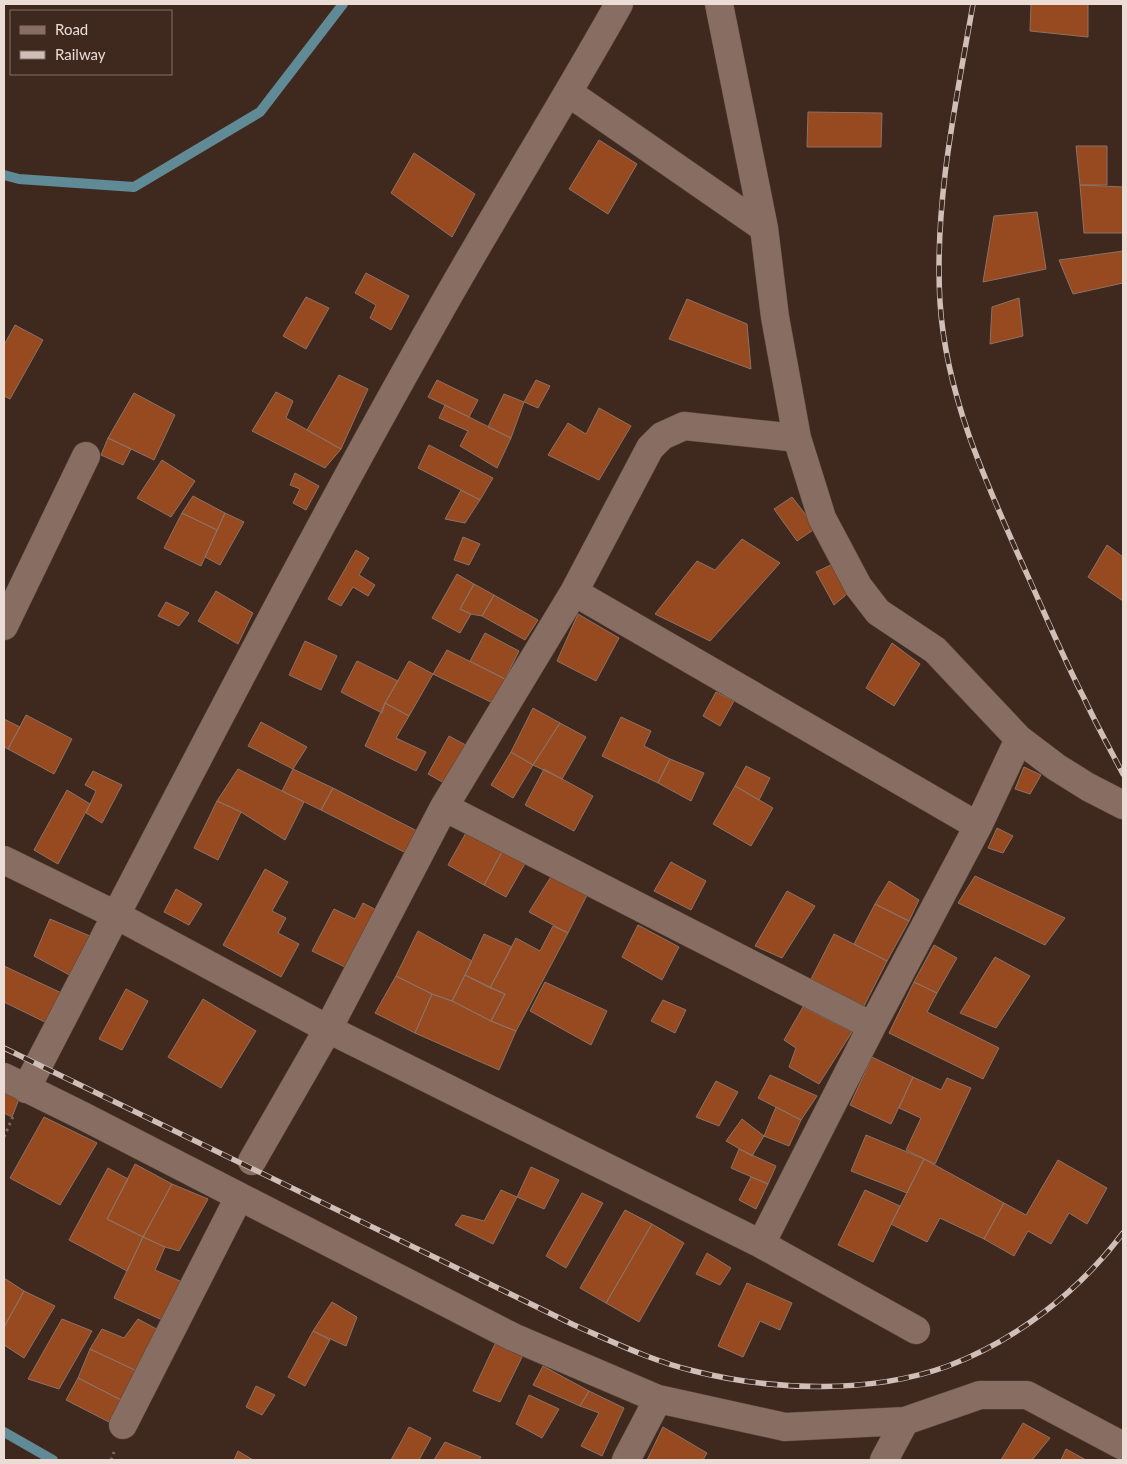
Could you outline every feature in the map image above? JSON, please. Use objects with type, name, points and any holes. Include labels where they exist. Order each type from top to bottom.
[{"type":"street","points":[[619,4],[569,93],[438,314],[285,592],[116,915],[15,1083],[513,1337],[658,1399],[786,1427],[904,1421],[980,1395],[1027,1395],[1123,1446]]},
{"type":"street","points":[[719,4],[764,228],[775,317],[797,438],[822,518],[863,592],[878,612],[935,650],[1019,738],[1056,767],[1088,787],[1123,805]]},
{"type":"street","points":[[569,93],[764,228]]},
{"type":"street","points":[[252,1161],[328,1029],[444,807],[574,592],[650,448],[662,436],[684,426],[797,438]]},
{"type":"street","points":[[4,626],[86,456]]},
{"type":"street","points":[[574,592],[978,826]]},
{"type":"street","points":[[760,1244],[872,1026],[978,826],[1019,738]]},
{"type":"street","points":[[444,807],[872,1026]]},
{"type":"street","points":[[4,860],[116,915],[328,1029],[760,1244],[916,1330]]},
{"type":"street","points":[[123,1425],[238,1197]]},
{"type":"street","points":[[626,1460],[658,1399]]},
{"type":"street","points":[[884,1460],[904,1421]]},
{"type":"building","points":[[1031,4],[1088,4],[1088,37],[1030,31]]},
{"type":"building","points":[[808,112],[882,113],[881,147],[807,147]]},
{"type":"building","points":[[599,140],[637,164],[608,214],[569,189]]},
{"type":"building","points":[[1076,146],[1107,146],[1107,185],[1080,185]]},
{"type":"building","points":[[414,153],[475,194],[452,237],[391,193]]},
{"type":"building","points":[[1080,185],[1123,187],[1123,233],[1084,233]]},
{"type":"building","points":[[1037,212],[1046,269],[983,282],[994,216]]},
{"type":"building","points":[[1123,251],[1123,283],[1073,294],[1059,260]]},
{"type":"building","points":[[366,273],[409,296],[391,330],[370,318],[376,305],[355,293]]},
{"type":"building","points":[[306,297],[329,308],[306,349],[283,336]]},
{"type":"building","points":[[1019,298],[1023,336],[990,344],[992,307]]},
{"type":"building","points":[[687,299],[747,324],[751,369],[669,339]]},
{"type":"building","points":[[15,325],[43,340],[10,399],[4,396],[4,345]]},
{"type":"building","points":[[339,375],[368,389],[341,449],[307,430]]},
{"type":"building","points":[[437,380],[478,400],[469,417],[428,397]]},
{"type":"building","points":[[536,380],[550,386],[538,408],[524,402]]},
{"type":"building","points":[[276,392],[293,401],[286,418],[341,449],[325,468],[252,431]]},
{"type":"building","points":[[134,393],[175,415],[154,460],[108,438]]},
{"type":"building","points":[[504,394],[524,402],[511,438],[488,427]]},
{"type":"building","points":[[445,405],[511,438],[497,468],[460,446],[468,431],[439,418]]},
{"type":"building","points":[[599,408],[631,426],[599,480],[548,455],[568,423],[586,434]]},
{"type":"building","points":[[108,438],[131,449],[123,465],[101,455]]},
{"type":"building","points":[[429,445],[493,478],[480,500],[418,468]]},
{"type":"building","points":[[162,460],[195,481],[171,517],[137,498]]},
{"type":"building","points":[[295,473],[319,486],[306,510],[293,503],[300,489],[290,485]]},
{"type":"building","points":[[461,490],[480,500],[465,523],[445,519]]},
{"type":"building","points":[[193,496],[225,513],[217,530],[182,513]]},
{"type":"building","points":[[792,497],[816,528],[797,541],[774,509]]},
{"type":"building","points":[[182,513],[217,530],[201,566],[164,548]]},
{"type":"building","points":[[225,513],[244,522],[220,565],[205,557]]},
{"type":"building","points":[[463,537],[480,544],[469,565],[454,560]]},
{"type":"building","points":[[742,539],[780,563],[710,641],[655,614],[697,561],[715,570]]},
{"type":"building","points":[[1107,545],[1123,557],[1123,601],[1088,577]]},
{"type":"building","points":[[356,550],[369,558],[359,575],[375,585],[368,596],[353,587],[341,606],[328,599]]},
{"type":"building","points":[[835,563],[853,589],[834,605],[816,572]]},
{"type":"building","points":[[457,574],[474,584],[460,609],[471,614],[460,633],[432,618]]},
{"type":"building","points":[[474,584],[494,595],[482,616],[460,609]]},
{"type":"building","points":[[216,591],[253,613],[238,644],[198,621]]},
{"type":"building","points":[[494,595],[538,620],[525,640],[482,616]]},
{"type":"building","points":[[166,602],[189,613],[179,626],[158,616]]},
{"type":"building","points":[[578,614],[619,638],[596,681],[557,661]]},
{"type":"building","points":[[485,633],[519,651],[505,679],[470,661]]},
{"type":"building","points":[[305,641],[337,656],[321,690],[289,675]]},
{"type":"building","points":[[892,643],[920,664],[894,706],[866,688]]},
{"type":"building","points":[[447,650],[505,679],[493,703],[433,674]]},
{"type":"building","points":[[357,661],[398,681],[385,703],[382,713],[341,692]]},
{"type":"building","points":[[409,661],[433,674],[409,716],[385,703]]},
{"type":"building","points":[[716,692],[734,701],[720,726],[703,716]]},
{"type":"building","points":[[385,703],[409,716],[396,738],[426,752],[416,771],[365,746]]},
{"type":"building","points":[[533,708],[560,723],[533,765],[511,752]]},
{"type":"building","points":[[26,715],[72,739],[54,774],[8,749]]},
{"type":"building","points":[[621,717],[651,731],[644,746],[670,759],[658,783],[602,756]]},
{"type":"building","points":[[4,719],[20,727],[8,749],[4,747]]},
{"type":"building","points":[[261,722],[307,747],[293,769],[248,746]]},
{"type":"building","points":[[560,723],[586,737],[562,779],[533,765]]},
{"type":"building","points":[[449,736],[475,750],[453,788],[428,774]]},
{"type":"building","points":[[511,752],[533,765],[513,798],[491,785]]},
{"type":"building","points":[[670,759],[704,773],[691,801],[658,783]]},
{"type":"building","points":[[746,766],[770,778],[759,800],[735,786]]},
{"type":"building","points":[[1024,767],[1041,775],[1030,794],[1015,789]]},
{"type":"building","points":[[238,769],[304,802],[285,840],[241,812],[217,801]]},
{"type":"building","points":[[293,769],[333,788],[321,810],[282,791]]},
{"type":"building","points":[[544,769],[593,796],[574,831],[525,805]]},
{"type":"building","points":[[93,771],[122,785],[102,823],[86,813],[96,791],[85,785]]},
{"type":"building","points":[[735,786],[773,808],[751,846],[713,824]]},
{"type":"building","points":[[333,788],[423,834],[412,856],[321,810]]},
{"type":"building","points":[[67,790],[90,804],[58,864],[34,850]]},
{"type":"building","points":[[217,801],[241,812],[218,860],[194,848]]},
{"type":"building","points":[[997,828],[1013,836],[1003,853],[988,848]]},
{"type":"building","points":[[467,831],[503,850],[484,885],[448,865]]},
{"type":"building","points":[[503,850],[527,860],[506,897],[484,885]]},
{"type":"building","points":[[671,862],[706,881],[691,910],[654,891]]},
{"type":"building","points":[[265,869],[288,882],[272,911],[286,918],[278,933],[299,944],[281,977],[223,945]]},
{"type":"building","points":[[552,875],[588,893],[568,933],[529,912]]},
{"type":"building","points":[[975,876],[1065,918],[1045,945],[958,903]]},
{"type":"building","points":[[889,881],[919,900],[909,921],[875,904]]},
{"type":"building","points":[[176,889],[202,904],[189,925],[164,912]]},
{"type":"building","points":[[787,891],[815,906],[782,958],[755,946]]},
{"type":"building","points":[[363,903],[384,914],[355,972],[312,951],[334,909],[355,919]]},
{"type":"building","points":[[875,904],[909,921],[887,961],[854,944]]},
{"type":"building","points":[[50,919],[97,939],[77,979],[34,956]]},
{"type":"building","points":[[638,925],[679,947],[662,980],[622,957]]},
{"type":"building","points":[[553,926],[568,933],[516,1031],[491,1021],[505,994],[490,988],[516,938],[540,951]]},
{"type":"building","points":[[418,931],[472,961],[452,1001],[432,994],[396,976]]},
{"type":"building","points":[[484,934],[512,947],[490,988],[465,975]]},
{"type":"building","points":[[834,934],[887,961],[864,1006],[811,979]]},
{"type":"building","points":[[934,945],[957,958],[937,993],[914,982]]},
{"type":"building","points":[[995,957],[1030,976],[996,1028],[960,1013]]},
{"type":"building","points":[[4,966],[68,996],[53,1026],[4,1002]]},
{"type":"building","points":[[465,975],[505,994],[491,1021],[452,1001]]},
{"type":"building","points":[[396,976],[432,994],[415,1033],[375,1013]]},
{"type":"building","points":[[545,982],[607,1011],[591,1045],[530,1011]]},
{"type":"building","points":[[914,982],[937,993],[927,1012],[999,1048],[983,1079],[889,1033]]},
{"type":"building","points":[[126,989],[148,1001],[122,1050],[99,1039]]},
{"type":"building","points":[[432,994],[452,1001],[491,1021],[516,1031],[499,1070],[415,1033]]},
{"type":"building","points":[[203,999],[256,1031],[221,1088],[168,1057]]},
{"type":"building","points":[[663,1000],[686,1010],[675,1033],[651,1021]]},
{"type":"building","points":[[803,1007],[852,1032],[819,1084],[789,1067],[796,1048],[784,1040]]},
{"type":"building","points":[[872,1057],[913,1077],[891,1124],[850,1105]]},
{"type":"building","points":[[770,1075],[817,1096],[801,1120],[758,1098]]},
{"type":"building","points":[[913,1077],[941,1090],[947,1078],[971,1088],[935,1164],[906,1150],[921,1118],[899,1108]]},
{"type":"building","points":[[716,1081],[738,1092],[719,1126],[696,1117]]},
{"type":"building","points":[[4,1093],[19,1099],[12,1117],[4,1113]]},
{"type":"building","points":[[776,1107],[801,1120],[789,1146],[764,1136]]},
{"type":"building","points":[[44,1117],[97,1143],[60,1205],[10,1178]]},
{"type":"building","points":[[742,1119],[764,1136],[752,1156],[726,1141]]},
{"type":"building","points":[[866,1135],[924,1159],[907,1193],[851,1171]]},
{"type":"building","points":[[739,1149],[776,1166],[768,1184],[731,1168]]},
{"type":"building","points":[[924,1159],[1004,1203],[984,1239],[940,1218],[927,1242],[891,1224]]},
{"type":"building","points":[[1058,1160],[1107,1188],[1087,1224],[1069,1213],[1051,1244],[1028,1231],[1014,1256],[984,1239],[1004,1203],[1026,1215]]},
{"type":"building","points":[[135,1164],[172,1184],[143,1237],[107,1219]]},
{"type":"building","points":[[531,1167],[559,1180],[544,1209],[517,1197]]},
{"type":"building","points":[[108,1168],[128,1179],[107,1219],[143,1237],[127,1271],[69,1240]]},
{"type":"building","points":[[751,1177],[768,1184],[756,1209],[739,1200]]},
{"type":"building","points":[[172,1184],[208,1199],[179,1251],[143,1237]]},
{"type":"building","points":[[501,1190],[517,1197],[493,1244],[455,1225],[462,1215],[484,1221]]},
{"type":"building","points":[[865,1190],[900,1206],[873,1262],[838,1245]]},
{"type":"building","points":[[582,1193],[603,1203],[566,1268],[546,1256]]},
{"type":"building","points":[[625,1210],[652,1224],[606,1303],[580,1288]]},
{"type":"building","points":[[652,1224],[684,1243],[639,1322],[606,1303]]},
{"type":"building","points":[[143,1237],[165,1247],[155,1270],[189,1285],[171,1324],[114,1298]]},
{"type":"building","points":[[707,1253],[731,1268],[720,1285],[696,1274]]},
{"type":"building","points":[[4,1278],[24,1291],[4,1327]]},
{"type":"building","points":[[747,1283],[792,1303],[780,1330],[760,1321],[743,1357],[718,1346]]},
{"type":"building","points":[[24,1291],[55,1306],[24,1358],[4,1345],[4,1327]]},
{"type":"building","points":[[332,1302],[357,1317],[346,1346],[313,1331]]},
{"type":"building","points":[[62,1319],[92,1331],[59,1389],[28,1379]]},
{"type":"building","points":[[138,1319],[164,1333],[139,1372],[90,1349],[102,1329],[124,1338]]},
{"type":"building","points":[[313,1331],[330,1340],[305,1386],[288,1377]]},
{"type":"building","points":[[495,1344],[523,1355],[500,1402],[473,1391]]},
{"type":"building","points":[[90,1349],[139,1372],[123,1401],[78,1378]]},
{"type":"building","points":[[543,1366],[589,1391],[580,1406],[533,1385]]},
{"type":"building","points":[[78,1378],[123,1401],[111,1423],[66,1400]]},
{"type":"building","points":[[256,1386],[275,1395],[262,1415],[246,1407]]},
{"type":"building","points":[[589,1391],[624,1408],[602,1456],[581,1446],[599,1413],[580,1406]]},
{"type":"building","points":[[529,1395],[559,1409],[542,1438],[516,1424]]},
{"type":"building","points":[[1023,1423],[1050,1438],[1032,1460],[1001,1460]]},
{"type":"building","points":[[409,1427],[431,1438],[419,1460],[391,1460]]},
{"type":"building","points":[[663,1427],[707,1453],[703,1460],[647,1460]]},
{"type":"building","points":[[445,1442],[481,1457],[479,1460],[434,1460]]},
{"type":"building","points":[[1066,1449],[1086,1460],[1061,1460]]},
{"type":"building","points":[[238,1451],[253,1460],[234,1460]]},
{"type":"waterway","points":[[4,175],[19,179],[134,187],[260,112],[343,4]]},
{"type":"waterway","points":[[4,1432],[53,1460]]},
{"type":"railway","points":[[973,4],[943,190],[939,265],[940,302],[944,338],[960,407],[997,507],[1069,667],[1123,774]]},
{"type":"railway","points":[[4,1048],[574,1325],[663,1362],[724,1378],[789,1386],[855,1385],[918,1375],[948,1366],[998,1342],[1045,1312],[1087,1275],[1123,1233]]}]
